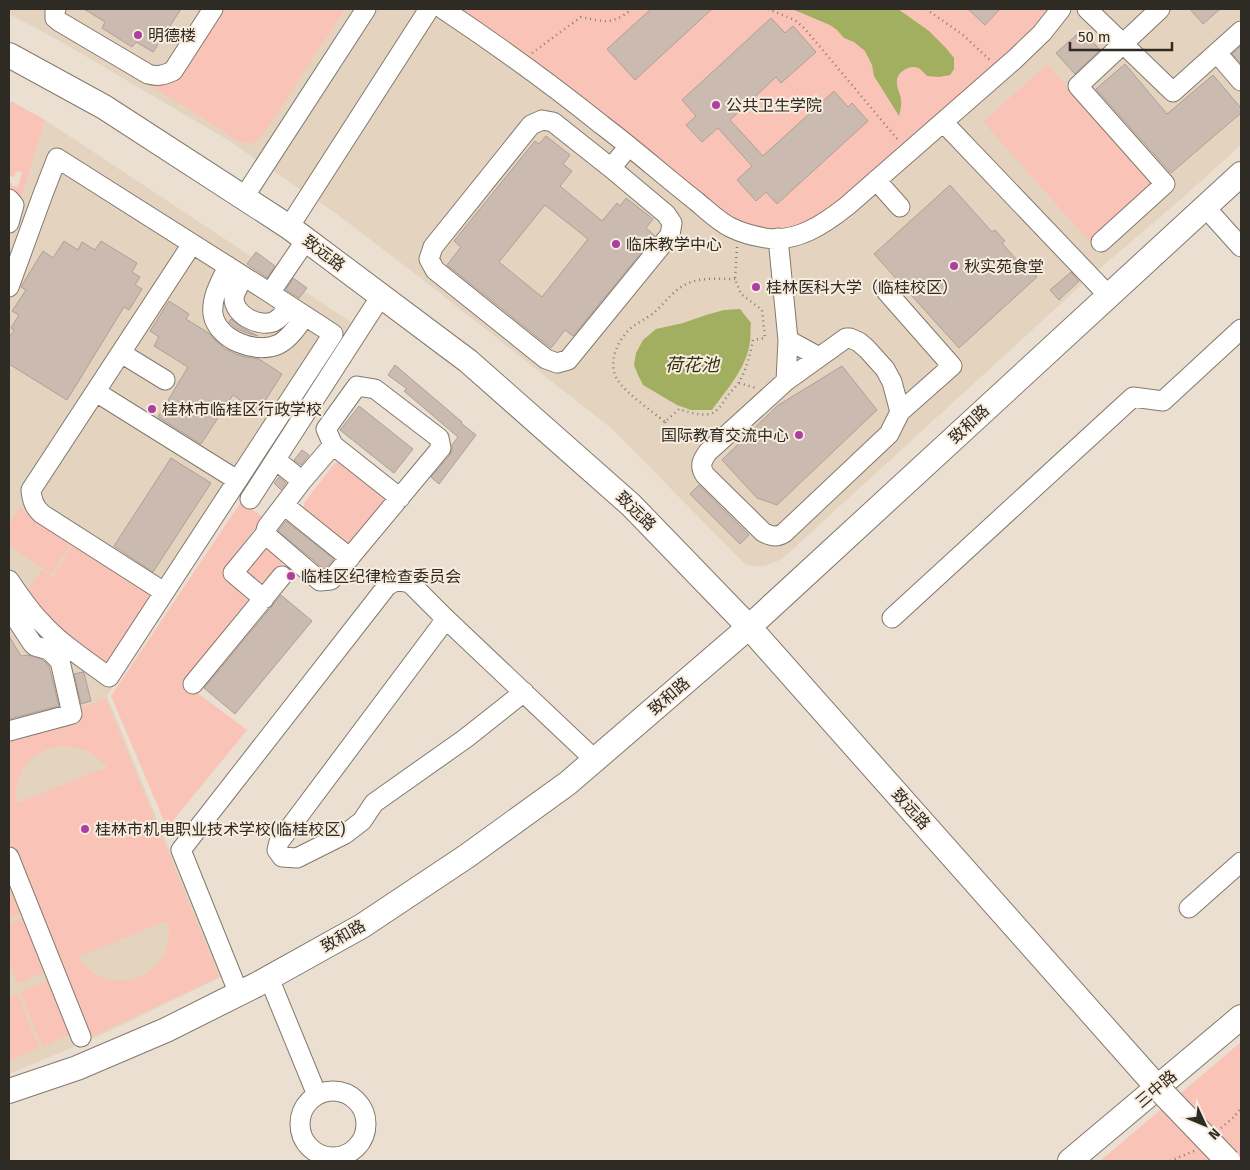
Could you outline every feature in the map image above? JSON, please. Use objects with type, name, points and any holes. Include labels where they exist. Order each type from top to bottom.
[{"type":"main road","name":"致远路","points":[[9,55],[104,107],[298,234],[468,361],[631,505],[749,627],[1158,1088],[1228,1161]]},
{"type":"main road","name":"致和路","points":[[9,1091],[86,1064],[166,1030],[269,978],[362,926],[458,862],[568,783],[749,627],[1241,174]]},
{"type":"main road","name":"三中路","points":[[1070,1161],[1241,1017]]},
{"type":"street","points":[[38,9],[56,13],[60,22],[148,74],[156,76],[165,75],[173,71],[213,9]]},
{"type":"street","points":[[244,197],[366,9]]},
{"type":"street","points":[[270,293],[298,234],[429,9]]},
{"type":"street","points":[[443,9],[590,115],[731,228],[766,238],[785,239],[816,227],[832,217],[1002,70],[1042,33],[1061,9]]},
{"type":"street","points":[[1087,9],[1173,92],[1241,31]]},
{"type":"street","points":[[1101,242],[1165,184],[1078,86],[1160,9]]},
{"type":"street","points":[[1216,54],[1241,81]]},
{"type":"street","points":[[542,120],[553,122],[610,168],[666,214],[672,223],[670,235],[568,360],[557,363],[546,359],[435,270],[429,259],[432,247],[531,126],[542,120]]},
{"type":"street","points":[[942,122],[1109,296]]},
{"type":"street","points":[[610,168],[628,146]]},
{"type":"street","points":[[9,287],[57,158],[333,334],[109,677],[59,639],[43,624],[9,580]]},
{"type":"street","points":[[876,180],[900,207]]},
{"type":"street","points":[[9,200],[14,205],[9,222]]},
{"type":"street","points":[[1206,207],[1241,247]]},
{"type":"street","points":[[778,238],[788,340],[786,381]]},
{"type":"street","points":[[164,592],[42,514],[33,503],[32,490],[192,244]]},
{"type":"street","points":[[228,266],[219,284],[213,312],[215,320],[220,327],[233,340],[246,346],[259,348],[271,347],[281,343],[291,334],[298,311]]},
{"type":"street","points":[[244,277],[234,298],[238,308],[248,318],[261,323],[273,322],[280,317],[298,311]]},
{"type":"street","points":[[886,292],[952,366],[900,412],[889,434],[784,533],[778,536],[770,536],[763,532],[705,476],[701,465],[708,452],[786,381],[846,338],[859,342],[875,357],[889,376],[900,412]]},
{"type":"street","points":[[250,499],[381,296]]},
{"type":"street","points":[[233,340],[248,318]]},
{"type":"street","points":[[892,618],[1133,397],[1163,401],[1241,329]]},
{"type":"street","points":[[788,340],[819,357]]},
{"type":"street","points":[[121,353],[165,380]]},
{"type":"street","points":[[265,534],[320,581],[331,580],[350,558],[442,448],[439,438],[376,389],[357,386],[326,429],[333,445],[400,498]]},
{"type":"street","points":[[96,392],[237,480]]},
{"type":"street","points":[[264,599],[233,573],[265,534],[267,526],[302,481],[333,445]]},
{"type":"street","points":[[276,460],[302,481]]},
{"type":"street","points":[[284,505],[350,558]]},
{"type":"street","points":[[193,684],[282,576]]},
{"type":"street","points":[[239,994],[181,850],[387,586],[399,581],[410,583],[446,620],[595,760]]},
{"type":"street","points":[[9,608],[32,644],[49,650],[60,661],[72,714],[9,731]]},
{"type":"street","points":[[446,620],[279,842],[277,850],[282,857],[297,858],[345,834],[362,821],[374,803],[466,738],[524,692]]},
{"type":"street","points":[[9,857],[81,1036]]},
{"type":"street","points":[[1189,908],[1241,862]]},
{"type":"street","points":[[269,978],[316,1095]]},
{"type":"path","points":[[519,62],[581,17],[606,22],[625,15],[632,9]]},
{"type":"path","points":[[768,9],[795,20],[805,29],[908,152]]},
{"type":"path","points":[[926,9],[963,35],[1002,70]]},
{"type":"path","points":[[665,422],[679,409],[708,414],[713,413],[719,408],[729,393],[739,383],[748,361],[753,340],[765,338],[762,310],[741,294],[735,279],[740,231]]},
{"type":"path","points":[[710,429],[700,435],[678,438],[670,431],[665,422],[627,392],[616,378],[613,362],[617,347],[632,327],[656,311],[680,288],[696,281],[735,279]]},
{"type":"path","points":[[739,383],[756,388],[755,391]]},
{"type":"shaded area","name":"桂林医科大学（临桂校区）","points":[[9,9],[1241,9],[1241,145],[1090,277],[782,559],[764,566],[753,566],[746,565],[612,429],[334,212],[226,139],[60,41],[9,14]]},
{"type":"shaded area","points":[[223,9],[345,9],[261,138],[251,144],[238,141],[142,80],[181,74]]},
{"type":"shaded area","points":[[443,9],[1061,9],[816,227],[749,234]]},
{"type":"shaded area","points":[[1047,64],[1153,183],[1089,241],[983,122]]},
{"type":"shaded area","points":[[11,101],[45,120],[22,198],[9,194],[9,182],[12,183],[12,186],[18,187],[22,172],[16,171],[14,177],[10,176],[9,181],[9,107]]},
{"type":"shaded area","name":"桂林市临桂区行政学校","points":[[45,120],[352,323],[107,696],[221,977],[95,1038],[9,1074],[9,194],[22,198]]},
{"type":"shaded area","points":[[345,460],[386,493],[386,501],[354,542],[344,545],[304,513],[304,503],[335,463]]},
{"type":"shaded area","points":[[241,502],[263,517],[224,571],[254,596],[184,683],[247,730],[167,828],[111,696]]},
{"type":"shaded area","points":[[20,508],[72,543],[51,574],[9,546],[9,524]]},
{"type":"shaded area","points":[[266,542],[286,559],[260,589],[240,572]]},
{"type":"shaded area","points":[[74,543],[153,597],[114,659],[103,663],[72,641],[40,610],[26,591],[42,570],[53,577]]},
{"type":"shaded area","name":"桂林市机电职业技术学校(临桂校区)","points":[[106,699],[219,977],[89,1038],[9,840],[9,738],[78,708]],"holes":[[[59,746],[86,750],[107,767],[17,803],[17,783],[25,766],[40,753]],[[167,921],[169,936],[166,949],[160,961],[139,977],[126,980],[112,980],[92,972],[78,957]]]},
{"type":"shaded area","points":[[9,881],[22,913],[9,918]]},
{"type":"shaded area","points":[[24,918],[46,972],[17,984],[9,964],[9,924]]},
{"type":"shaded area","points":[[49,980],[71,1034],[42,1047],[20,992]]},
{"type":"shaded area","points":[[17,993],[39,1048],[10,1060],[9,997]]},
{"type":"shaded area","points":[[1241,1042],[1241,1161],[1100,1161]]},
{"type":"water","points":[[792,9],[898,9],[929,31],[946,48],[954,58],[954,69],[950,75],[939,77],[927,76],[915,67],[908,68],[899,74],[897,86],[901,108],[899,116],[874,76],[872,65],[865,51],[854,42],[844,38],[830,25]]},
{"type":"water","name":"荷花池","points":[[740,309],[751,323],[748,352],[740,370],[712,410],[691,410],[677,405],[643,385],[634,365],[636,353],[643,340],[656,329],[724,310]]},
{"type":"building","name":"明德楼","points":[[84,9],[181,9],[153,52],[136,42],[132,47],[102,28],[105,22]]},
{"type":"building","points":[[651,9],[712,9],[635,80],[607,49]]},
{"type":"building","points":[[968,9],[1000,9],[985,25]]},
{"type":"building","points":[[1190,9],[1220,9],[1203,24]]},
{"type":"building","name":"公共卫生学院","points":[[771,18],[785,33],[793,26],[816,52],[781,83],[776,77],[730,120],[763,156],[834,91],[848,107],[852,103],[868,121],[777,204],[766,192],[756,201],[737,180],[752,166],[718,128],[702,142],[686,125],[696,116],[682,100]]},
{"type":"building","points":[[1082,30],[1100,50],[1075,74],[1056,53]]},
{"type":"building","points":[[1241,46],[1241,64],[1232,54]]},
{"type":"building","points":[[1125,64],[1167,114],[1213,75],[1241,108],[1241,113],[1171,173],[1096,89]]},
{"type":"building","name":"临床教学中心","points":[[546,136],[570,155],[563,164],[572,171],[560,186],[602,221],[617,203],[620,206],[626,198],[653,219],[646,228],[655,236],[573,336],[565,330],[551,348],[447,265],[461,247],[454,241],[535,141],[539,144]],"holes":[[[545,205],[588,239],[542,297],[499,262]]]},
{"type":"building","name":"秋实苑食堂","points":[[950,185],[992,232],[995,230],[1005,241],[1002,243],[1023,267],[1026,264],[1037,277],[959,348],[874,254]]},
{"type":"building","points":[[64,241],[78,250],[82,242],[95,250],[101,241],[137,263],[132,272],[140,277],[135,285],[142,289],[129,310],[124,307],[67,400],[9,364],[9,338],[14,330],[11,328],[19,315],[12,311],[26,290],[21,287],[43,251],[53,258]]},
{"type":"building","points":[[256,252],[275,266],[267,278],[247,264]]},
{"type":"building","points":[[1071,272],[1079,281],[1059,300],[1050,290]]},
{"type":"building","points":[[293,278],[307,288],[299,298],[286,290]]},
{"type":"building","points":[[169,301],[189,314],[186,319],[210,334],[224,348],[236,354],[259,359],[282,374],[258,412],[233,395],[201,444],[158,417],[188,367],[154,346],[159,337],[150,331]]},
{"type":"building","points":[[231,319],[242,328],[258,336],[236,328],[229,322]]},
{"type":"building","points":[[395,365],[476,435],[439,484],[431,477],[450,455],[452,445],[458,437],[404,391],[407,389],[388,375]]},
{"type":"building","name":"国际教育交流中心","points":[[842,366],[877,410],[777,505],[757,498],[722,460],[777,406]]},
{"type":"building","points":[[359,406],[413,449],[394,473],[340,430]]},
{"type":"building","points":[[302,450],[309,455],[301,465],[294,460]]},
{"type":"building","points":[[171,458],[211,483],[153,572],[114,546]]},
{"type":"building","points":[[279,477],[286,483],[281,490],[274,483]]},
{"type":"building","points":[[699,485],[749,535],[740,544],[690,494]]},
{"type":"building","points":[[286,521],[334,559],[325,569],[278,531]]},
{"type":"building","points":[[281,595],[312,621],[235,714],[204,688]]},
{"type":"building","points":[[9,636],[21,656],[28,655],[43,660],[49,666],[59,706],[9,719]]},
{"type":"building","points":[[83,672],[91,701],[81,704],[74,674]]},
{"type":"place","name":"明德楼","points":[[138,35]]},
{"type":"place","name":"公共卫生学院","points":[[716,105]]},
{"type":"place","name":"临床教学中心","points":[[616,244]]},
{"type":"place","name":"秋实苑食堂","points":[[954,266]]},
{"type":"place","name":"桂林医科大学（临桂校区）","points":[[756,287]]},
{"type":"place","name":"桂林市临桂区行政学校","points":[[152,409]]},
{"type":"place","name":"国际教育交流中心","points":[[799,435]]},
{"type":"place","name":"临桂区纪律检查委员会","points":[[291,576]]},
{"type":"place","name":"桂林市机电职业技术学校(临桂校区)","points":[[85,829]]}]
